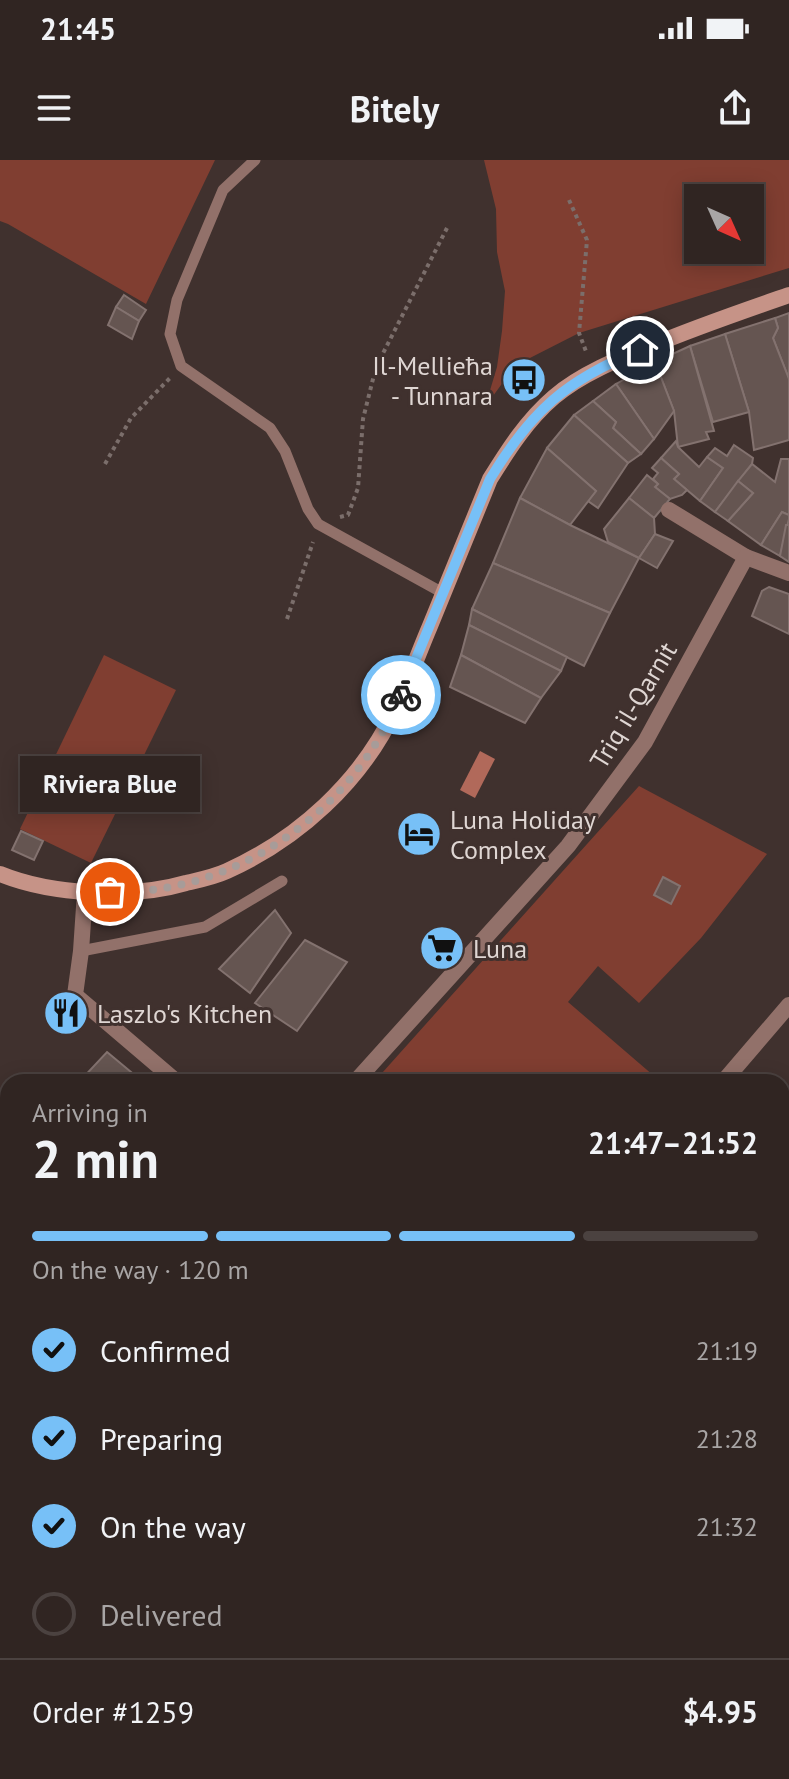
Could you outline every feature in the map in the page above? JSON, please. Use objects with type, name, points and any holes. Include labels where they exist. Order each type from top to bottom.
[{"type":"main road","points":[[0,874],[21,883],[85,892],[136,893],[172,887],[225,872],[270,848],[312,819],[368,756],[394,712],[490,479],[509,447],[555,397],[617,359],[789,295]]},
{"type":"street","points":[[669,510],[746,557],[789,573]]},
{"type":"street","name":"Triq il-Qarnit","points":[[362,1074],[568,846],[645,742],[746,557]]},
{"type":"street","points":[[85,892],[75,995],[164,1074]]},
{"type":"street","points":[[730,1074],[789,1005]]},
{"type":"lane","points":[[255,160],[223,190],[177,300],[170,334],[181,366],[270,428],[285,451],[308,509],[318,524],[443,593]]},
{"type":"lane","points":[[81,951],[205,927],[282,881]]},
{"type":"path","points":[[569,200],[587,240],[579,333],[594,372]]},
{"type":"path","points":[[287,619],[318,524],[348,515],[358,488],[363,419],[376,367],[447,228]]},
{"type":"path","points":[[105,464],[131,418],[181,366]]},
{"type":"shaded area","points":[[0,160],[215,160],[146,304],[0,221]]},
{"type":"shaded area","points":[[484,160],[789,160],[789,268],[579,333],[524,361],[485,407],[497,367],[502,331],[505,291],[497,252],[496,209]]},
{"type":"shaded area","points":[[104,655],[176,690],[91,863],[20,829]]},
{"type":"shaded area","points":[[480,751],[495,759],[475,798],[460,790]]},
{"type":"shaded area","points":[[639,786],[767,854],[701,938],[639,1003],[598,966],[568,1002],[652,1074],[381,1074]]},
{"type":"building","points":[[124,295],[146,310],[139,321],[116,307]]},
{"type":"building","points":[[116,307],[139,321],[132,339],[108,325]]},
{"type":"building","points":[[789,313],[789,379],[773,338],[778,328],[775,318]]},
{"type":"building","points":[[775,318],[778,328],[773,338],[789,379],[789,440],[754,450],[749,412],[725,334]]},
{"type":"building","points":[[725,334],[749,412],[713,422],[690,346]]},
{"type":"building","points":[[690,346],[714,431],[706,432],[709,439],[678,447],[674,411],[655,362]]},
{"type":"building","points":[[655,362],[674,411],[654,439],[616,384]]},
{"type":"building","points":[[616,384],[654,439],[641,454],[613,428],[616,422],[593,401]]},
{"type":"building","points":[[593,401],[616,422],[613,428],[641,454],[628,463],[574,415]]},
{"type":"building","points":[[574,415],[628,463],[598,508],[588,501],[596,491],[547,448]]},
{"type":"building","points":[[676,441],[678,447],[699,467],[707,457],[723,468],[700,501],[674,479],[679,474],[661,458]]},
{"type":"building","points":[[734,445],[753,458],[752,464],[715,512],[700,501],[723,468],[707,457],[715,448],[727,456]]},
{"type":"building","points":[[547,448],[596,491],[570,525],[520,498]]},
{"type":"building","points":[[661,458],[679,474],[674,479],[687,490],[682,495],[670,499],[655,487],[658,484],[653,479],[658,473],[652,468]]},
{"type":"building","points":[[781,459],[789,459],[789,515],[782,512],[761,545],[728,521],[753,493],[738,481],[752,464],[775,482]]},
{"type":"building","points":[[647,475],[658,484],[655,487],[670,499],[654,518],[629,498]]},
{"type":"building","points":[[738,481],[753,493],[728,521],[715,512]]},
{"type":"building","points":[[520,498],[639,558],[610,613],[493,563]]},
{"type":"building","points":[[629,498],[654,518],[655,534],[639,558],[608,542],[604,529]]},
{"type":"building","points":[[782,512],[789,515],[789,519],[780,556],[761,545]]},
{"type":"building","points":[[786,525],[789,525],[789,562],[780,556]]},
{"type":"building","points":[[655,534],[673,541],[657,568],[639,558]]},
{"type":"building","points":[[493,563],[610,613],[584,666],[472,609]]},
{"type":"building","points":[[769,587],[789,594],[789,634],[752,616],[762,591]]},
{"type":"building","points":[[472,609],[567,657],[561,671],[469,625]]},
{"type":"building","points":[[469,625],[561,671],[541,698],[461,655]]},
{"type":"building","points":[[461,655],[541,698],[525,723],[450,687]]},
{"type":"building","points":[[21,831],[43,841],[34,860],[12,850]]},
{"type":"building","points":[[663,877],[680,886],[671,904],[654,895]]},
{"type":"building","points":[[275,910],[291,933],[250,993],[219,969]]},
{"type":"building","points":[[305,940],[347,962],[297,1031],[255,1003]]},
{"type":"building","points":[[107,1052],[133,1074],[86,1074]]},
{"type":"way so far","points":[[110,892],[136,893],[172,887],[225,872],[270,848],[312,819],[368,756],[401,695]]},
{"type":"place","name":"Il-Mellieħa - Tunnara","points":[[524,380]]},
{"type":"place","name":"Luna Holiday Complex","points":[[419,834]]},
{"type":"place","name":"Riviera Blue","points":[[110,892]]},
{"type":"place","name":"Luna","points":[[442,948]]},
{"type":"place","name":"Laszlo's Kitchen","points":[[66,1013]]},
{"type":"route","points":[[401,695],[490,479],[509,447],[555,397],[578,380],[640,350]]}]
